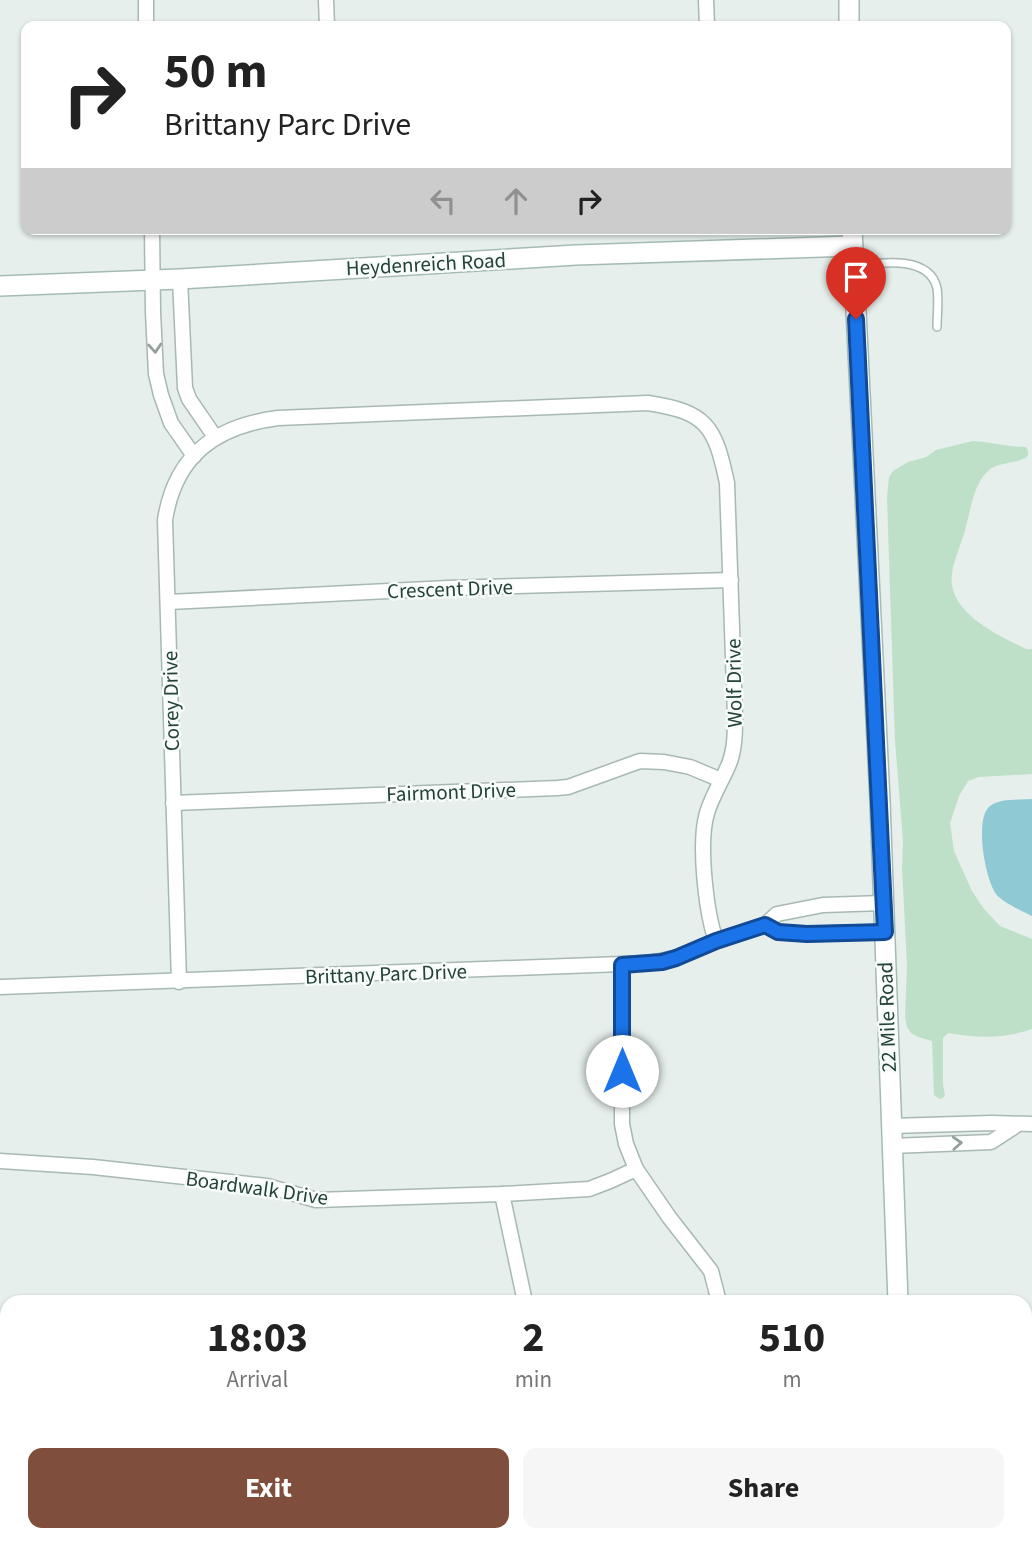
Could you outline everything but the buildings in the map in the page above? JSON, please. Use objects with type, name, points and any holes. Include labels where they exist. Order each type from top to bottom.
[{"type":"street","points":[[146,0],[146,21]]},
{"type":"street","points":[[326,0],[327,21]]},
{"type":"street","points":[[706,0],[707,21]]},
{"type":"street","points":[[849,0],[849,21]]},
{"type":"street","points":[[152,235],[156,374],[170,423],[194,456]]},
{"type":"street","name":"Heydenreich Road","points":[[0,286],[180,279],[852,237]]},
{"type":"street","name":"22 Mile Road","points":[[852,237],[885,932],[898,1295]]},
{"type":"street","points":[[180,279],[185,388],[189,399],[215,437]]},
{"type":"street","points":[[161,395],[185,388]]},
{"type":"street","name":"Wolf Drive","points":[[215,437],[257,421],[278,418],[629,404],[659,405],[693,415],[704,422],[713,435],[727,482],[735,737],[729,764],[707,814],[704,832],[708,910],[716,941]]},
{"type":"street","name":"Corey Drive","points":[[179,982],[165,520],[167,505],[178,478],[194,456],[215,437]]},
{"type":"street","name":"Crescent Drive","points":[[169,602],[731,580]]},
{"type":"street","name":"Fairmont Drive","points":[[173,803],[557,788],[568,787],[640,761],[678,764],[721,780]]},
{"type":"street","name":"Brittany Parc Drive","points":[[0,987],[662,962],[765,925],[777,914],[823,905],[883,902]]},
{"type":"street","points":[[805,908],[807,934]]},
{"type":"street","points":[[765,925],[778,932],[807,934],[885,932]]},
{"type":"street","points":[[622,965],[622,1124],[626,1144],[636,1168],[669,1217],[711,1271],[717,1295]]},
{"type":"street","points":[[891,1136],[991,1123],[1025,1125]]},
{"type":"street","name":"Boardwalk Drive","points":[[0,1161],[93,1167],[267,1186],[316,1200],[589,1189],[636,1168]]},
{"type":"street","points":[[502,1194],[524,1295]]},
{"type":"lane","points":[[853,266],[889,262],[911,264],[928,273],[937,286],[937,327]]},
{"type":"green space","points":[[973,441],[1026,447],[1028,451],[1028,456],[1023,459],[992,468],[979,483],[955,561],[952,587],[965,610],[976,620],[1002,637],[1026,649],[1032,649],[1032,774],[979,777],[968,781],[959,796],[950,823],[954,851],[972,891],[984,909],[1000,926],[1032,939],[1032,1029],[990,1037],[948,1033],[943,1038],[945,1095],[940,1099],[934,1095],[932,1041],[911,1033],[905,1017],[907,966],[903,841],[895,741],[887,498],[889,477],[893,471],[936,450]]},
{"type":"water","points":[[1032,799],[1032,916],[996,894],[988,876],[982,835],[985,813],[994,803]]},
{"type":"route","points":[[622,1071],[622,965],[662,962],[765,925],[778,932],[807,934],[885,932],[856,319]]}]
